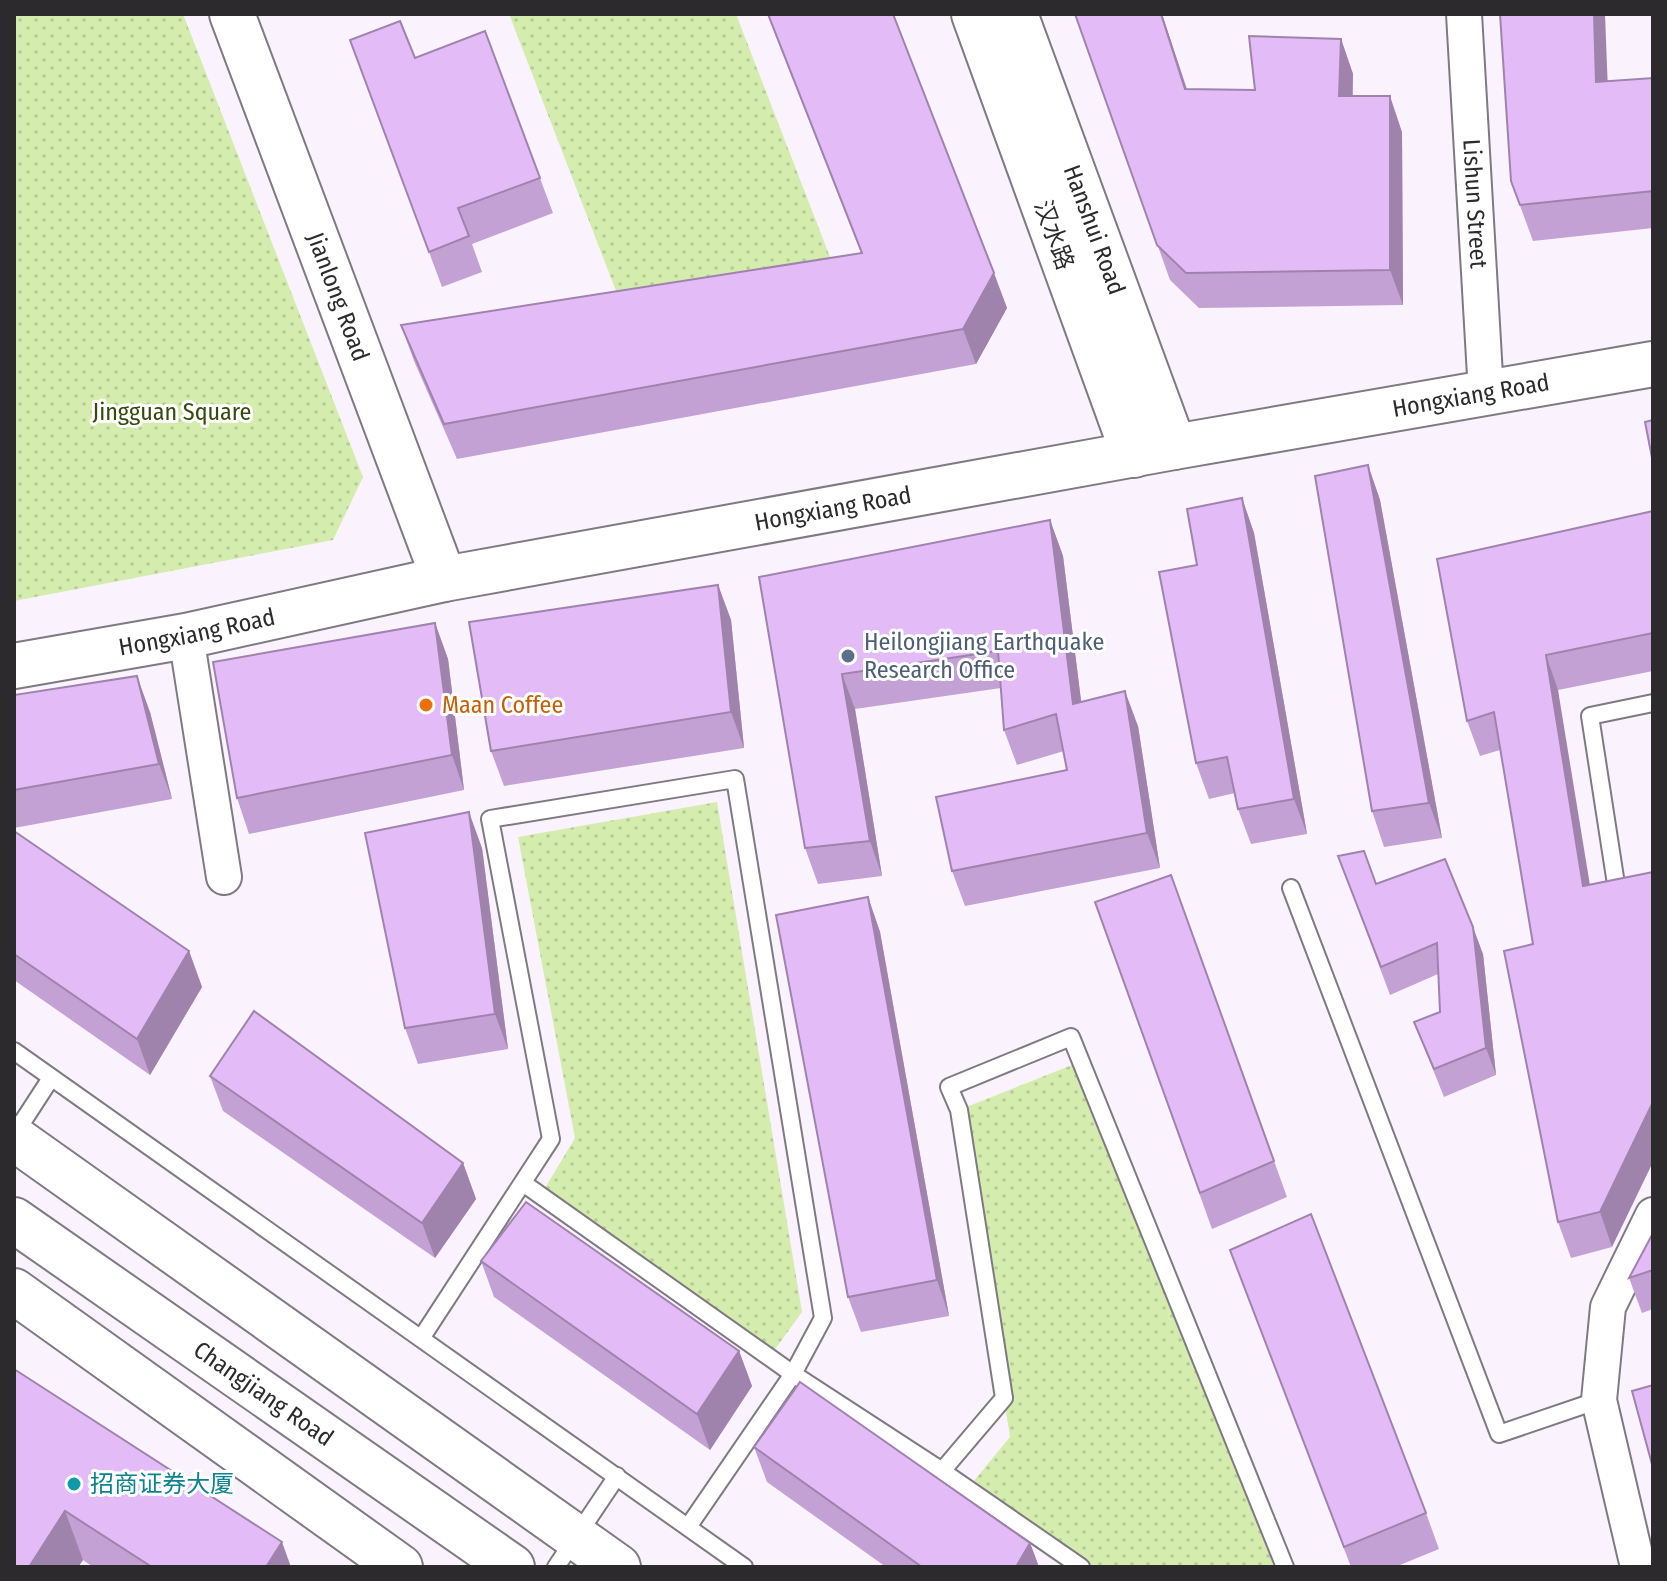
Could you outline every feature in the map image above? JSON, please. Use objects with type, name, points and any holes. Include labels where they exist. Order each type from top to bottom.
[{"type":"main road","name":"Jianlong Road","points":[[232,14],[444,579]]},
{"type":"main road","name":"汉水路","points":[[974,14],[1154,451]]},
{"type":"main road","name":"Hanshui Road","points":[[1015,14],[1154,451]]},
{"type":"main road","name":"Hongxiang Road","points":[[14,666],[186,636],[444,579],[1653,364]]},
{"type":"main road","points":[[14,1137],[566,1552],[618,1567]]},
{"type":"main road","name":"Changjiang Road","points":[[14,1220],[512,1567]]},
{"type":"main road","points":[[14,1291],[385,1563]]},
{"type":"street","name":"Lishun Street","points":[[1464,14],[1486,393]]},
{"type":"street","points":[[186,636],[224,877]]},
{"type":"street","points":[[1638,1567],[1599,1400],[1608,1307],[1653,1215]]},
{"type":"lane","points":[[1653,703],[1590,716],[1618,897],[1653,890]]},
{"type":"lane","points":[[422,1337],[551,1139],[490,819],[735,779],[823,1318],[793,1374],[688,1527]]},
{"type":"lane","points":[[1291,888],[1499,1434],[1599,1400]]},
{"type":"lane","points":[[942,1471],[1004,1398],[959,1110],[949,1087],[1071,1037],[1285,1567]]},
{"type":"lane","points":[[14,1051],[744,1567]]},
{"type":"lane","points":[[14,1137],[51,1078]]},
{"type":"lane","points":[[523,1183],[793,1374],[1081,1567]]},
{"type":"lane","points":[[566,1552],[617,1476]]},
{"type":"green space","name":"Jingguan Square","points":[[14,14],[183,14],[363,477],[333,540],[14,601]]},
{"type":"green space","points":[[509,14],[736,14],[830,257],[618,296]]},
{"type":"green space","points":[[717,802],[802,1312],[773,1352],[542,1193],[575,1138],[518,837]]},
{"type":"green space","points":[[1082,1061],[1285,1567],[1088,1567],[968,1488],[1010,1437],[959,1110]]},
{"type":"building","points":[[768,14],[893,14],[994,273],[963,329],[444,424],[401,325],[862,253]]},
{"type":"building","points":[[1075,14],[1161,14],[1185,89],[1255,90],[1249,36],[1341,39],[1339,96],[1390,96],[1390,270],[1186,273],[1157,245]]},
{"type":"building","points":[[1500,14],[1594,14],[1596,82],[1653,78],[1653,191],[1520,205],[1511,181]]},
{"type":"building","points":[[400,21],[415,58],[485,31],[540,178],[458,208],[469,236],[429,252],[350,40]]},
{"type":"building","points":[[1653,420],[1653,463],[1645,422]]},
{"type":"building","points":[[1368,465],[1429,803],[1372,811],[1315,476]]},
{"type":"building","points":[[1242,498],[1294,799],[1238,809],[1227,757],[1196,763],[1159,572],[1197,565],[1187,509]]},
{"type":"building","points":[[1653,511],[1653,633],[1546,655],[1583,886],[1653,872],[1653,1102],[1600,1212],[1558,1222],[1504,951],[1533,944],[1494,712],[1467,721],[1437,559]]},
{"type":"building","points":[[1050,520],[1073,704],[1125,691],[1147,833],[952,871],[936,797],[1067,770],[1056,714],[1004,730],[998,651],[842,674],[870,841],[805,848],[759,577]]},
{"type":"building","points":[[718,585],[731,712],[491,751],[469,622]]},
{"type":"building","points":[[435,623],[452,755],[237,798],[213,662]]},
{"type":"building","points":[[137,676],[159,764],[14,790],[14,695]]},
{"type":"building","points":[[469,812],[495,1014],[405,1028],[365,833]]},
{"type":"building","points":[[14,831],[189,951],[137,1039],[14,954]]},
{"type":"building","points":[[1364,851],[1376,884],[1445,859],[1473,927],[1486,1048],[1434,1069],[1414,1022],[1440,1012],[1437,943],[1381,967],[1338,856]]},
{"type":"building","points":[[1171,875],[1274,1161],[1200,1193],[1095,902]]},
{"type":"building","points":[[868,897],[937,1280],[848,1297],[776,915]]},
{"type":"building","points":[[254,1011],[463,1163],[422,1223],[210,1076]]},
{"type":"building","points":[[526,1202],[739,1351],[697,1414],[481,1261]]},
{"type":"building","points":[[1311,1214],[1426,1513],[1344,1547],[1230,1250]]},
{"type":"building","points":[[1653,1233],[1653,1270],[1629,1278]]},
{"type":"building","name":"招商证券大厦","points":[[14,1369],[282,1542],[266,1567],[152,1567],[65,1511],[29,1567],[14,1567]]},
{"type":"building","points":[[800,1382],[1030,1543],[1016,1567],[922,1567],[754,1447]]},
{"type":"building","points":[[1653,1385],[1653,1468],[1632,1391]]},
{"type":"place","name":"Heilongjiang Earthquake Research Office","points":[[848,656]]},
{"type":"place","name":"Maan Coffee","points":[[426,705]]},
{"type":"place","name":"招商证券大厦","points":[[74,1484]]}]
